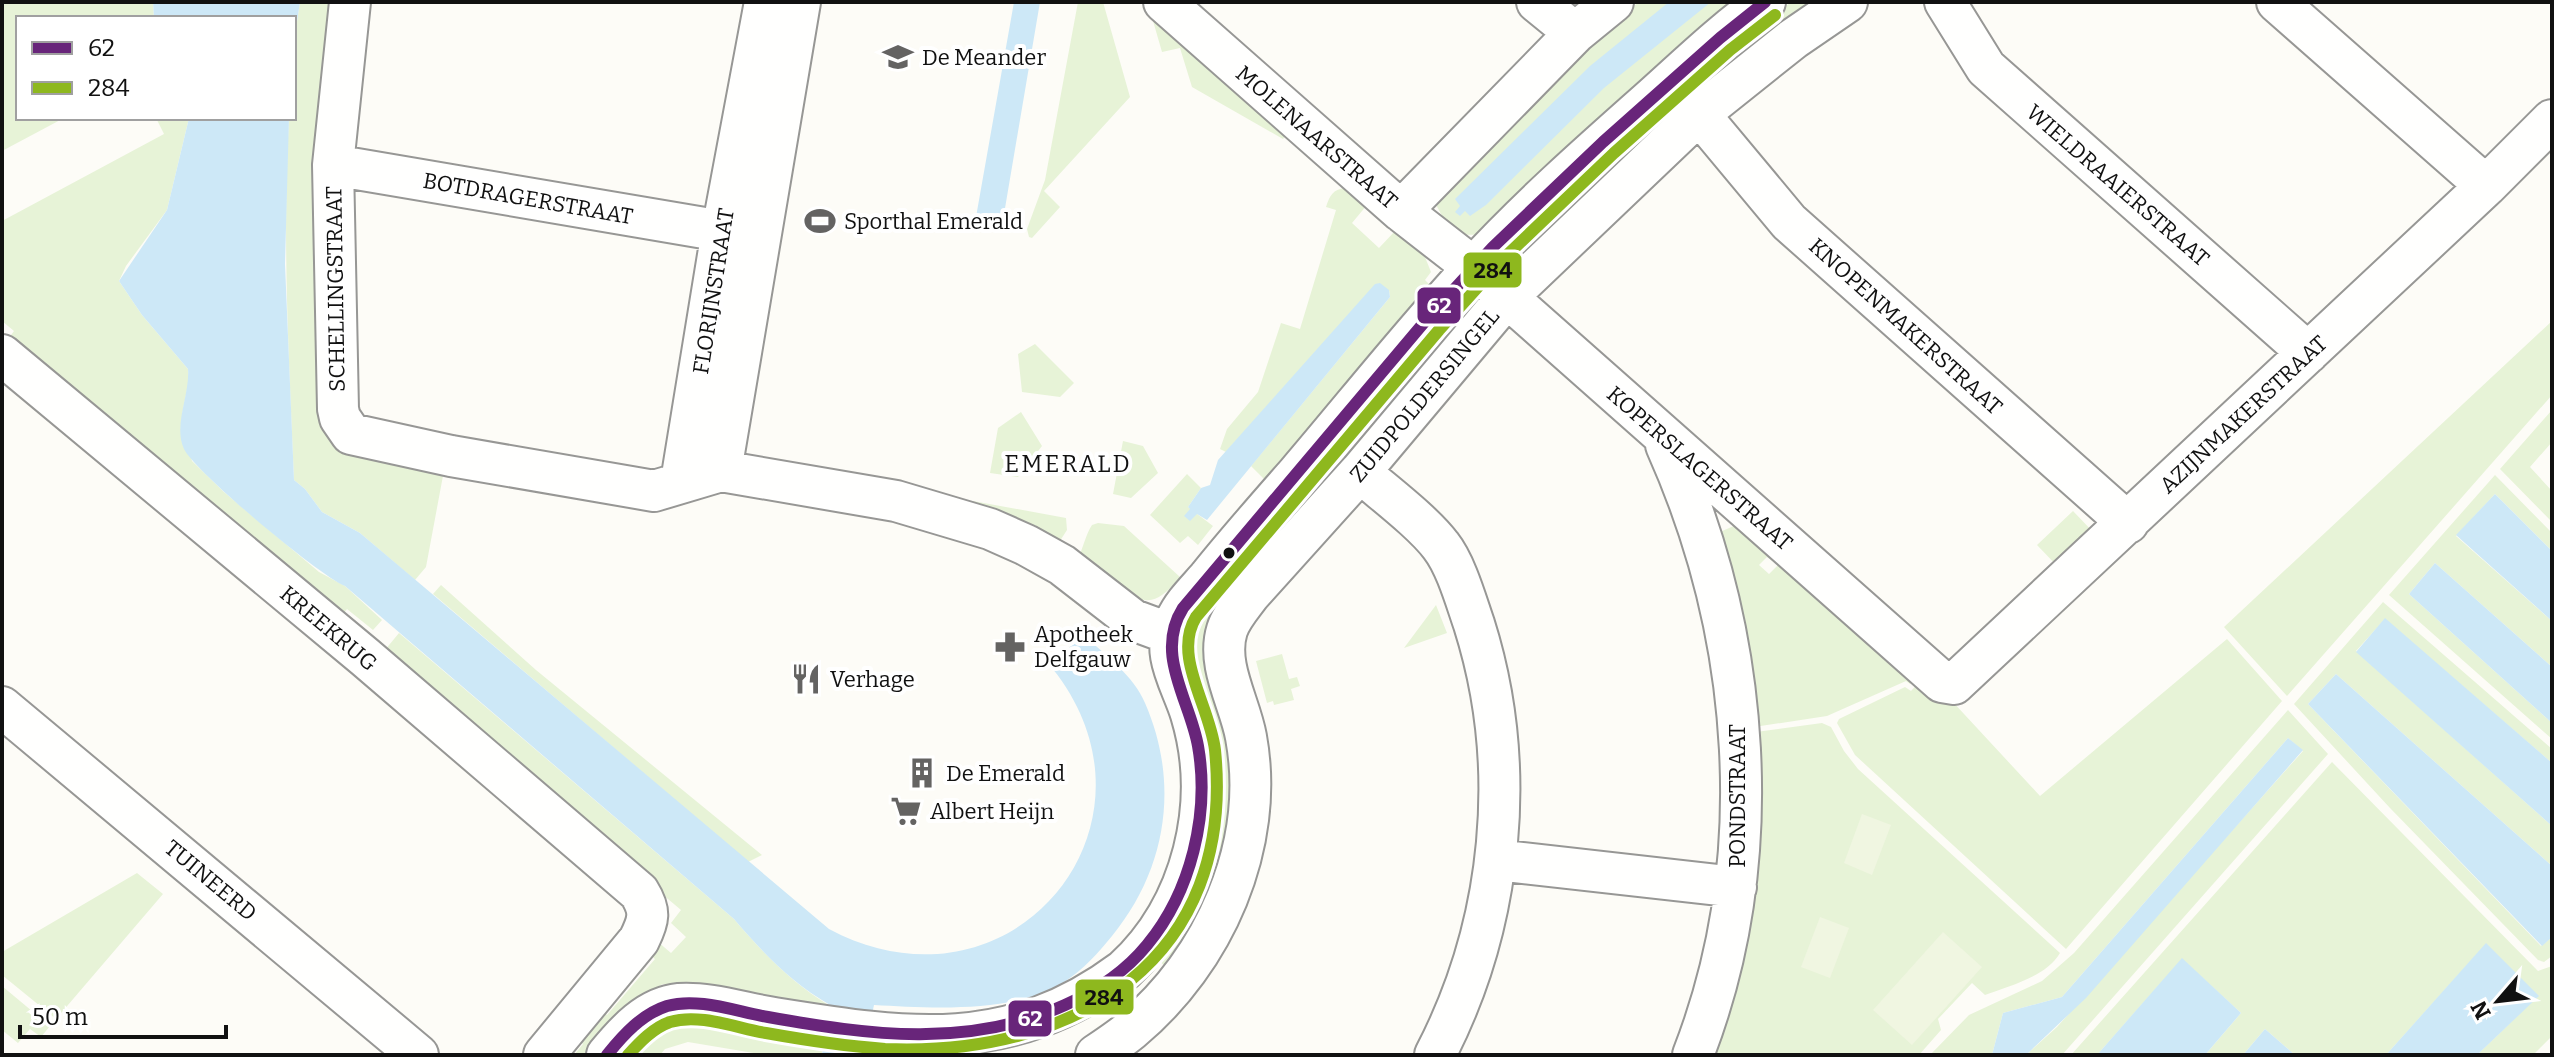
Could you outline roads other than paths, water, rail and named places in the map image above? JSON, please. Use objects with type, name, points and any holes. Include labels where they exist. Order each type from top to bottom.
[{"type":"street","name":"SCHELLINGSTRAAT","points":[[350,2],[333,165],[338,409],[351,434],[451,456],[654,491],[721,471]]},
{"type":"street","name":"FLORIJNSTRAAT","points":[[721,471],[765,104],[765,2]]},
{"type":"street","name":"FLORIJNSTRAAT","points":[[681,482],[722,231],[800,2]]},
{"type":"street","name":"MOLENAARSTRAAT","points":[[1164,2],[1401,211],[1473,267]]},
{"type":"street","points":[[1537,2],[1575,33]]},
{"type":"street","points":[[1401,211],[1575,33],[1613,2]]},
{"type":"street","name":"ZUIDPOLDERSINGEL","points":[[1171,634],[1176,619],[1204,582],[1473,267],[1627,120],[1739,21],[1765,2]]},
{"type":"street","name":"ZUIDPOLDERSINGEL","points":[[1096,1055],[1132,1030],[1175,986],[1212,930],[1239,866],[1249,808],[1250,774],[1246,737],[1227,671],[1227,629],[1235,615],[1507,297],[1699,114],[1793,39],[1847,2]]},
{"type":"street","name":"WIELDRAAIERSTRAAT","points":[[1945,2],[1986,68],[2308,353]]},
{"type":"street","points":[[2277,2],[2486,186]]},
{"type":"street","name":"KNOPENMAKERSTRAAT","points":[[1699,114],[1789,222],[2128,523]]},
{"type":"street","name":"AZIJNMAKERSTRAAT","points":[[1927,670],[1942,682],[1954,684],[1962,678],[2486,186],[2552,120]]},
{"type":"street","name":"BOTDRAGERSTRAAT","points":[[333,165],[722,231]]},
{"type":"street","name":"KOPERSLAGERSTRAAT","points":[[1473,267],[1927,670]]},
{"type":"street","name":"KREEKRUG","points":[[2,355],[365,657],[639,892],[649,908],[648,922],[639,940],[544,1055]]},
{"type":"street","name":"PONDSTRAAT","points":[[1661,434],[1702,534],[1722,614],[1733,675],[1741,791],[1736,887],[1719,972],[1693,1055]]},
{"type":"street","points":[[607,1055],[626,1032],[650,1014],[676,1004],[931,1044],[968,1044],[1032,1029],[1069,1012],[1096,994],[1128,967],[1159,932],[1193,856],[1203,805],[1202,760],[1191,715],[1172,664],[1169,649],[1171,634],[1133,620],[1062,565],[990,529],[896,501],[721,471]]},
{"type":"street","points":[[1360,472],[1442,546],[1464,594],[1480,645],[1501,781],[1496,860],[1484,925],[1468,977],[1435,1055]]},
{"type":"street","points":[[1702,534],[1717,520],[1752,513]]},
{"type":"street","name":"TUINEERD","points":[[2,707],[418,1055]]},
{"type":"street","points":[[1496,860],[1736,887]]},
{"type":"water","points":[[153,2],[300,2],[296,28],[296,16],[154,16]]},
{"type":"water","points":[[1014,2],[1040,2],[1003,220],[976,217]]},
{"type":"water","points":[[1669,2],[1711,2],[1604,88],[1486,205],[1470,216],[1465,211],[1460,216],[1455,212],[1460,206],[1455,199],[1590,66]]},
{"type":"water","points":[[189,120],[289,120],[285,264],[294,480],[322,512],[360,533],[829,929],[897,952],[960,951],[1014,929],[1057,892],[1086,842],[1096,785],[1084,724],[1048,663],[1085,636],[1127,675],[1140,693],[1156,733],[1162,764],[1162,824],[1156,854],[1131,910],[1112,936],[1078,972],[1064,982],[1021,1000],[972,1007],[874,1005],[863,1055],[822,1055],[830,1005],[790,977],[734,919],[345,586],[311,564],[259,522],[193,461],[184,449],[180,430],[188,369],[142,315],[119,281],[167,210]]},
{"type":"water","points":[[1380,283],[1389,290],[1390,297],[1207,520],[1197,514],[1190,521],[1184,516],[1190,509],[1188,507],[1201,488],[1210,485],[1218,460],[1375,284]]},
{"type":"water","points":[[2495,494],[2552,551],[2552,621],[2456,535]]},
{"type":"water","points":[[2435,563],[2552,667],[2552,723],[2409,594]]},
{"type":"water","points":[[2385,618],[2552,763],[2552,826],[2356,652]]},
{"type":"water","points":[[2336,674],[2552,866],[2552,937],[2542,946],[2308,704]]},
{"type":"water","points":[[2288,738],[2303,750],[2086,998],[2026,1055],[1992,1055],[2003,1013],[2062,997]]},
{"type":"water","points":[[2486,943],[2539,996],[2477,1055],[2386,1055]]},
{"type":"water","points":[[2182,958],[2241,1013],[2205,1055],[2097,1055]]},
{"type":"water","points":[[2265,1029],[2295,1055],[2243,1055]]},
{"type":"place","name":"De Meander","points":[[898,57]]},
{"type":"place","name":"Sporthal Emerald","points":[[820,221]]},
{"type":"place","name":"Apotheek Delfgauw","points":[[1010,647]]},
{"type":"place","name":"Verhage","points":[[806,679]]},
{"type":"place","name":"De Emerald","points":[[922,773]]},
{"type":"place","name":"Albert Heijn","points":[[906,811]]},
{"type":"district","name":"EMERALD","points":[[1068,464]]}]
